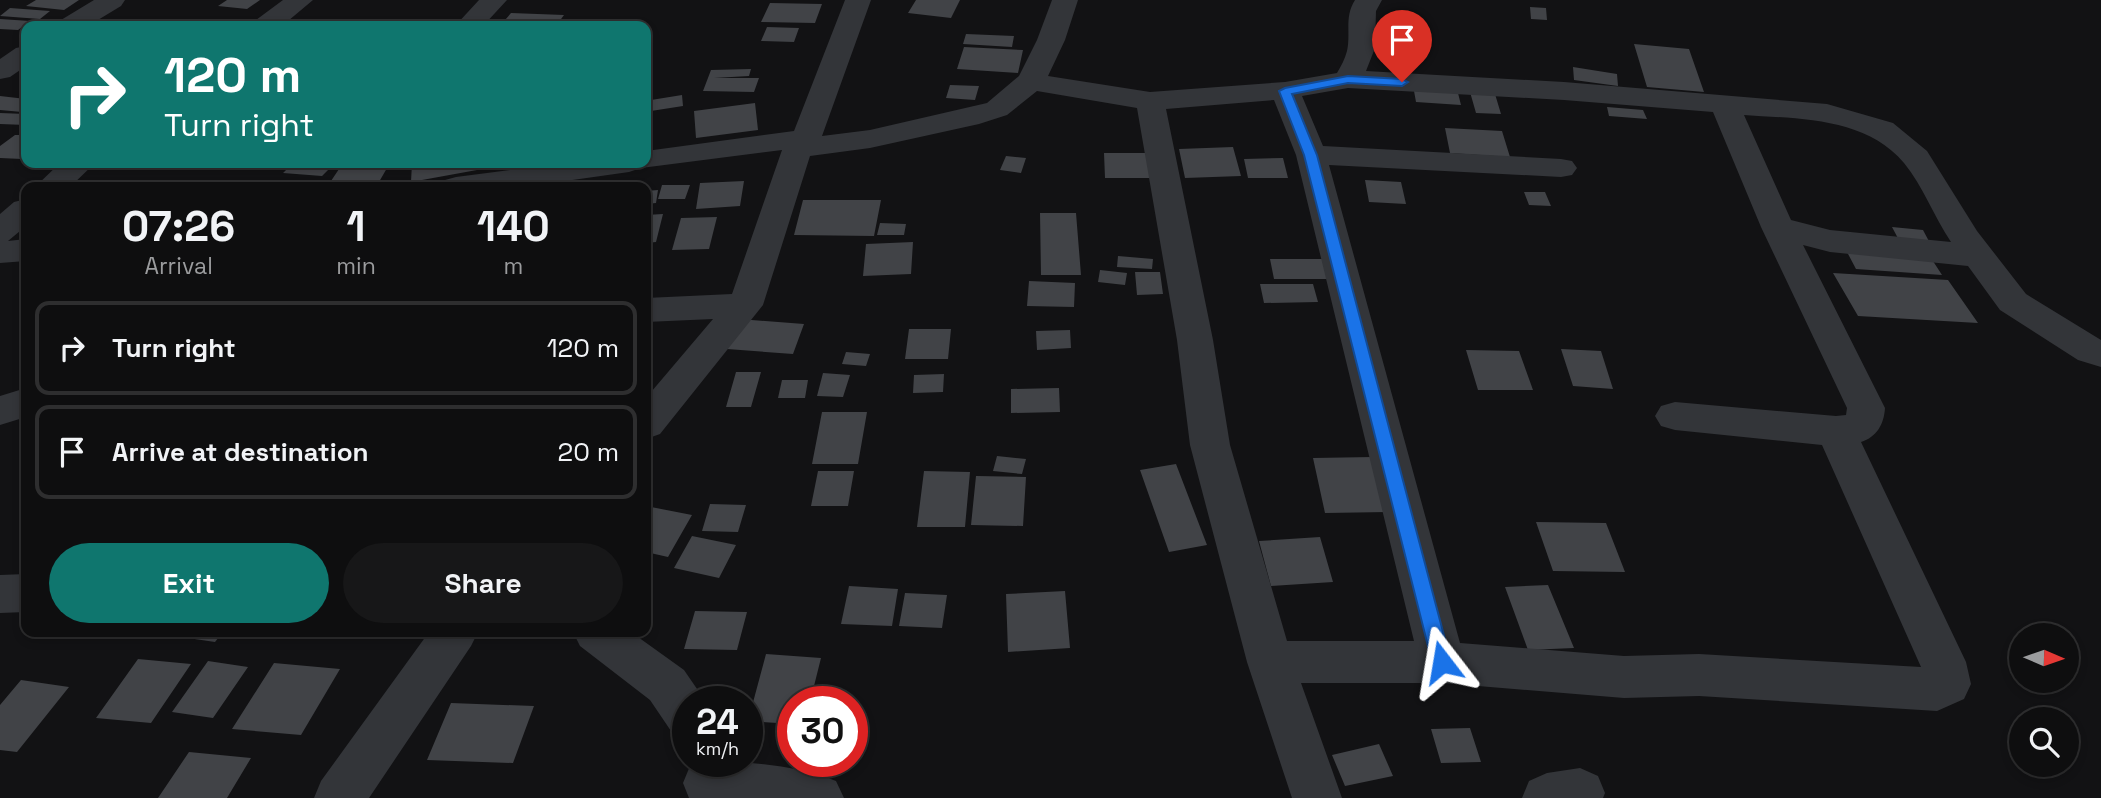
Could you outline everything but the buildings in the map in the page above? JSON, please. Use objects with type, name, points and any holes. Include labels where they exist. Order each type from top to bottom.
[{"type":"street","points":[[78,21],[112,0]]},
{"type":"street","points":[[272,21],[300,0]]},
{"type":"street","points":[[473,21],[494,0]]},
{"type":"street","points":[[651,418],[745,305],[758,272],[784,180],[802,143],[858,0]]},
{"type":"street","points":[[651,159],[802,143],[870,139],[969,118],[997,109],[1031,81],[1051,40],[1065,0]]},
{"type":"street","points":[[1348,79],[1361,51],[1360,24],[1364,5],[1369,0]]},
{"type":"street","points":[[0,71],[21,57]]},
{"type":"street","points":[[1031,81],[1150,101],[1285,91],[1348,79],[1564,91],[1827,113],[1882,129],[1916,158],[1964,237],[2012,302],[2091,351],[2101,354]]},
{"type":"street","points":[[1285,91],[1311,155],[1442,662]]},
{"type":"street","points":[[1150,101],[1195,340],[1210,445],[1270,662],[1317,798]]},
{"type":"street","points":[[1675,416],[1836,431],[1856,429],[1865,420],[1866,408],[1778,227],[1724,104]]},
{"type":"street","points":[[1311,155],[1561,168]]},
{"type":"street","points":[[57,182],[73,168]]},
{"type":"street","points":[[492,182],[593,168]]},
{"type":"street","points":[[0,232],[21,213]]},
{"type":"street","points":[[1778,227],[1830,241],[1979,256]]},
{"type":"street","points":[[0,252],[21,250]]},
{"type":"street","points":[[651,310],[745,305]]},
{"type":"street","points":[[0,411],[21,404]]},
{"type":"street","points":[[1270,662],[1442,662],[1624,677],[1699,676],[1937,689],[1947,684],[1947,674],[1836,431]]},
{"type":"street","points":[[0,594],[21,593]]},
{"type":"street","points":[[339,798],[452,637]]},
{"type":"street","points":[[603,637],[667,685],[672,692]]},
{"type":"street","points":[[708,781],[818,798]]},
{"type":"route","points":[[1402,82],[1348,79],[1285,91],[1311,155],[1442,662]]}]
